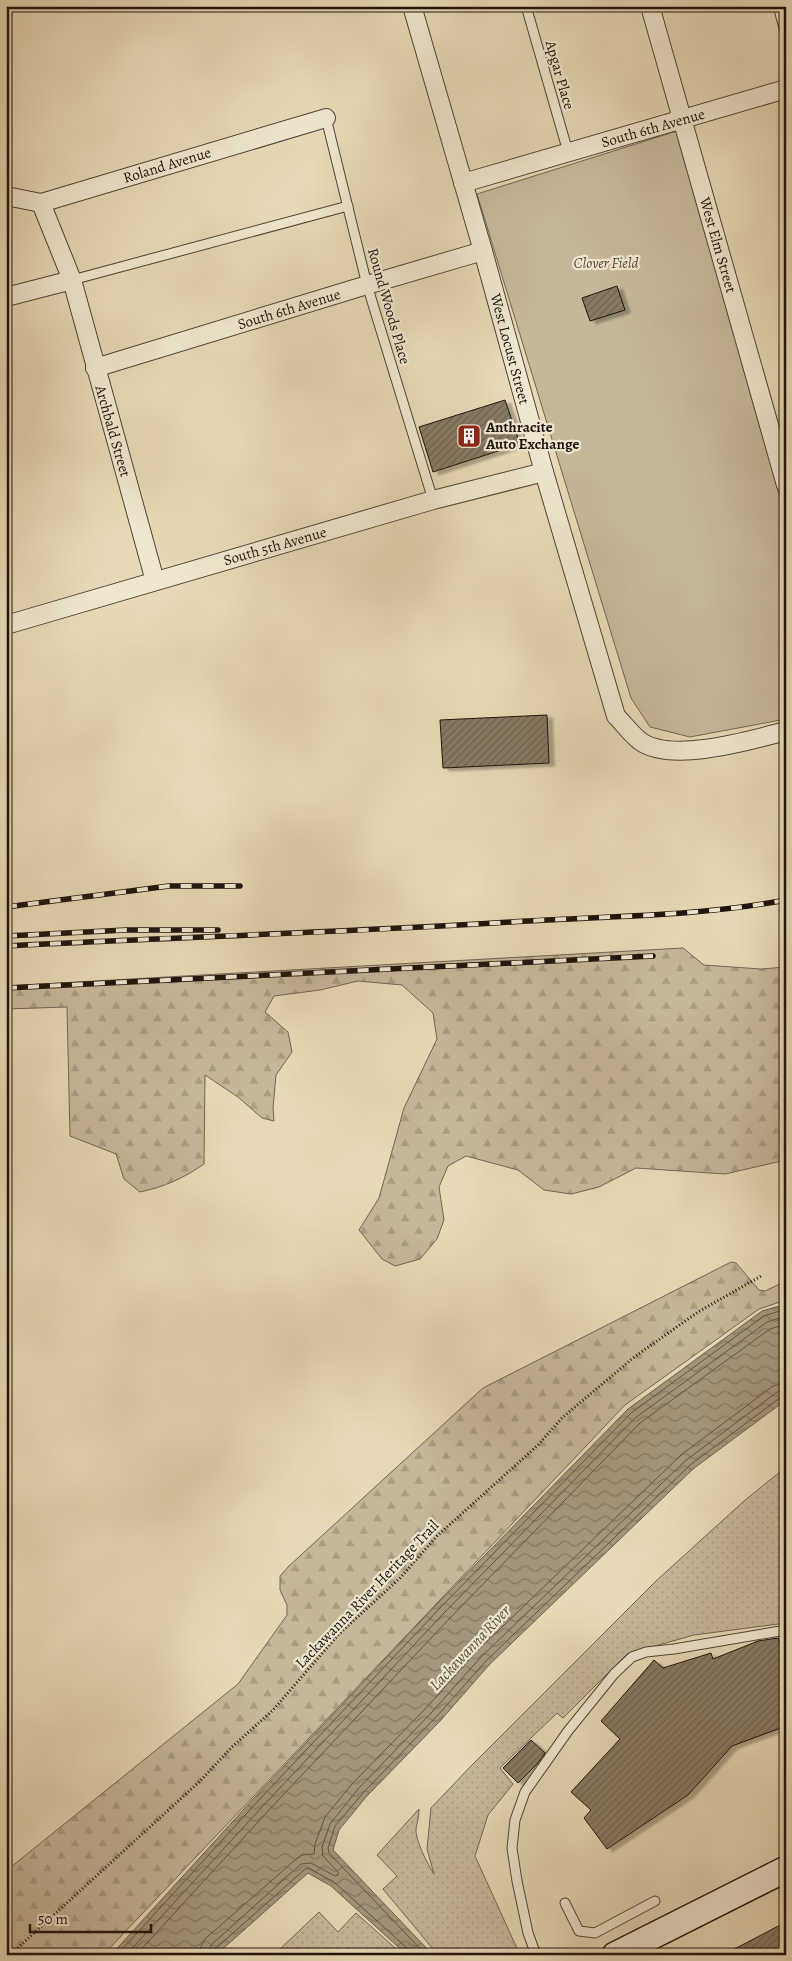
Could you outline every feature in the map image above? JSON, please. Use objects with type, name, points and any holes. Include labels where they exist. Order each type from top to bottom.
[{"type":"street","name":"West Locust Street","points":[[412,6],[483,251],[544,472],[616,716],[641,742],[660,748],[705,750],[786,732]]},
{"type":"street","name":"West Elm Street","points":[[650,6],[786,485]]},
{"type":"street","name":"South 6th Avenue","points":[[463,183],[786,89]]},
{"type":"street","name":"Roland Avenue","points":[[6,196],[41,203],[326,118]]},
{"type":"street","name":"Archbald Street","points":[[41,203],[72,280],[155,581]]},
{"type":"street","name":"South 6th Avenue","points":[[95,368],[483,251]]},
{"type":"street","points":[[6,297],[72,280]]},
{"type":"street","name":"South 5th Avenue","points":[[6,625],[433,500],[544,472]]},
{"type":"street","points":[[615,1955],[786,1868]]},
{"type":"lane","name":"Apgar Place","points":[[526,6],[568,152]]},
{"type":"lane","points":[[778,6],[786,34]]},
{"type":"lane","name":"Round Woods Place","points":[[326,118],[367,285],[433,500]]},
{"type":"lane","points":[[72,280],[348,206]]},
{"type":"lane","points":[[536,1955],[528,1933],[517,1881],[512,1848],[515,1820],[525,1792],[568,1730],[614,1674],[632,1656],[646,1652],[786,1630]]},
{"type":"lane","points":[[565,1903],[579,1931],[595,1933],[655,1902]]},
{"type":"path","name":"Lackawanna River Heritage Trail","points":[[10,1955],[199,1782],[232,1747],[274,1710],[338,1635],[400,1578],[437,1536],[538,1445],[562,1418],[633,1358],[691,1317],[761,1276]]},
{"type":"green space","name":"Clover Field","points":[[677,131],[786,519],[786,719],[690,737],[650,727],[631,698],[477,194]]},
{"type":"green space","points":[[683,948],[704,965],[761,969],[786,967],[786,1160],[725,1174],[636,1168],[599,1187],[571,1194],[544,1190],[518,1170],[466,1156],[448,1166],[439,1187],[444,1220],[437,1239],[420,1259],[395,1266],[382,1259],[359,1230],[379,1198],[404,1108],[437,1039],[433,1013],[402,985],[358,981],[320,990],[274,996],[265,1012],[288,1032],[292,1052],[276,1075],[273,1108],[274,1121],[262,1118],[238,1097],[205,1075],[204,1164],[189,1174],[173,1181],[140,1192],[124,1179],[116,1154],[70,1136],[67,1007],[6,1009],[6,986]]},
{"type":"green space","points":[[731,1262],[736,1263],[759,1290],[765,1291],[786,1281],[786,1300],[759,1309],[625,1405],[103,1955],[6,1955],[6,1871],[238,1684],[287,1615],[287,1605],[280,1590],[280,1576],[289,1566],[483,1388]]},
{"type":"green space","points":[[786,1467],[786,1623],[694,1635],[627,1654],[563,1718],[557,1713],[500,1768],[513,1784],[488,1815],[475,1856],[520,1955],[438,1955],[383,1889],[397,1876],[377,1855],[419,1809],[416,1834],[425,1859],[434,1874],[427,1849],[431,1808],[656,1581],[744,1501]]},
{"type":"green space","points":[[319,1912],[338,1932],[356,1913],[403,1955],[311,1955],[279,1950]]},
{"type":"water","name":"Lackawanna River","points":[[786,1304],[786,1400],[693,1469],[489,1665],[441,1720],[366,1797],[339,1830],[333,1850],[433,1955],[407,1955],[331,1886],[308,1873],[216,1955],[111,1955],[254,1798],[436,1605],[628,1409],[762,1311]]},
{"type":"building","points":[[617,286],[625,310],[590,321],[582,298]]},
{"type":"building","name":"Anthracite Auto Exchange","points":[[505,400],[520,444],[433,472],[419,427]]},
{"type":"building","points":[[547,715],[549,763],[443,768],[440,720]]},
{"type":"building","points":[[778,1638],[786,1662],[786,1726],[732,1746],[688,1795],[607,1849],[584,1818],[591,1810],[571,1792],[620,1739],[601,1721],[654,1660],[663,1668],[711,1653],[713,1659],[758,1641]]},
{"type":"building","points":[[531,1740],[545,1753],[518,1783],[503,1768]]},
{"type":"building","points":[[786,1922],[786,1955],[723,1955]]},
{"type":"railway","points":[[6,907],[169,886],[240,886]]},
{"type":"railway","points":[[6,946],[657,915],[722,909],[786,900]]},
{"type":"railway","points":[[6,936],[126,930],[218,930]]},
{"type":"railway","points":[[6,988],[653,956]]},
{"type":"place","name":"Anthracite Auto Exchange","points":[[469,436]]}]
